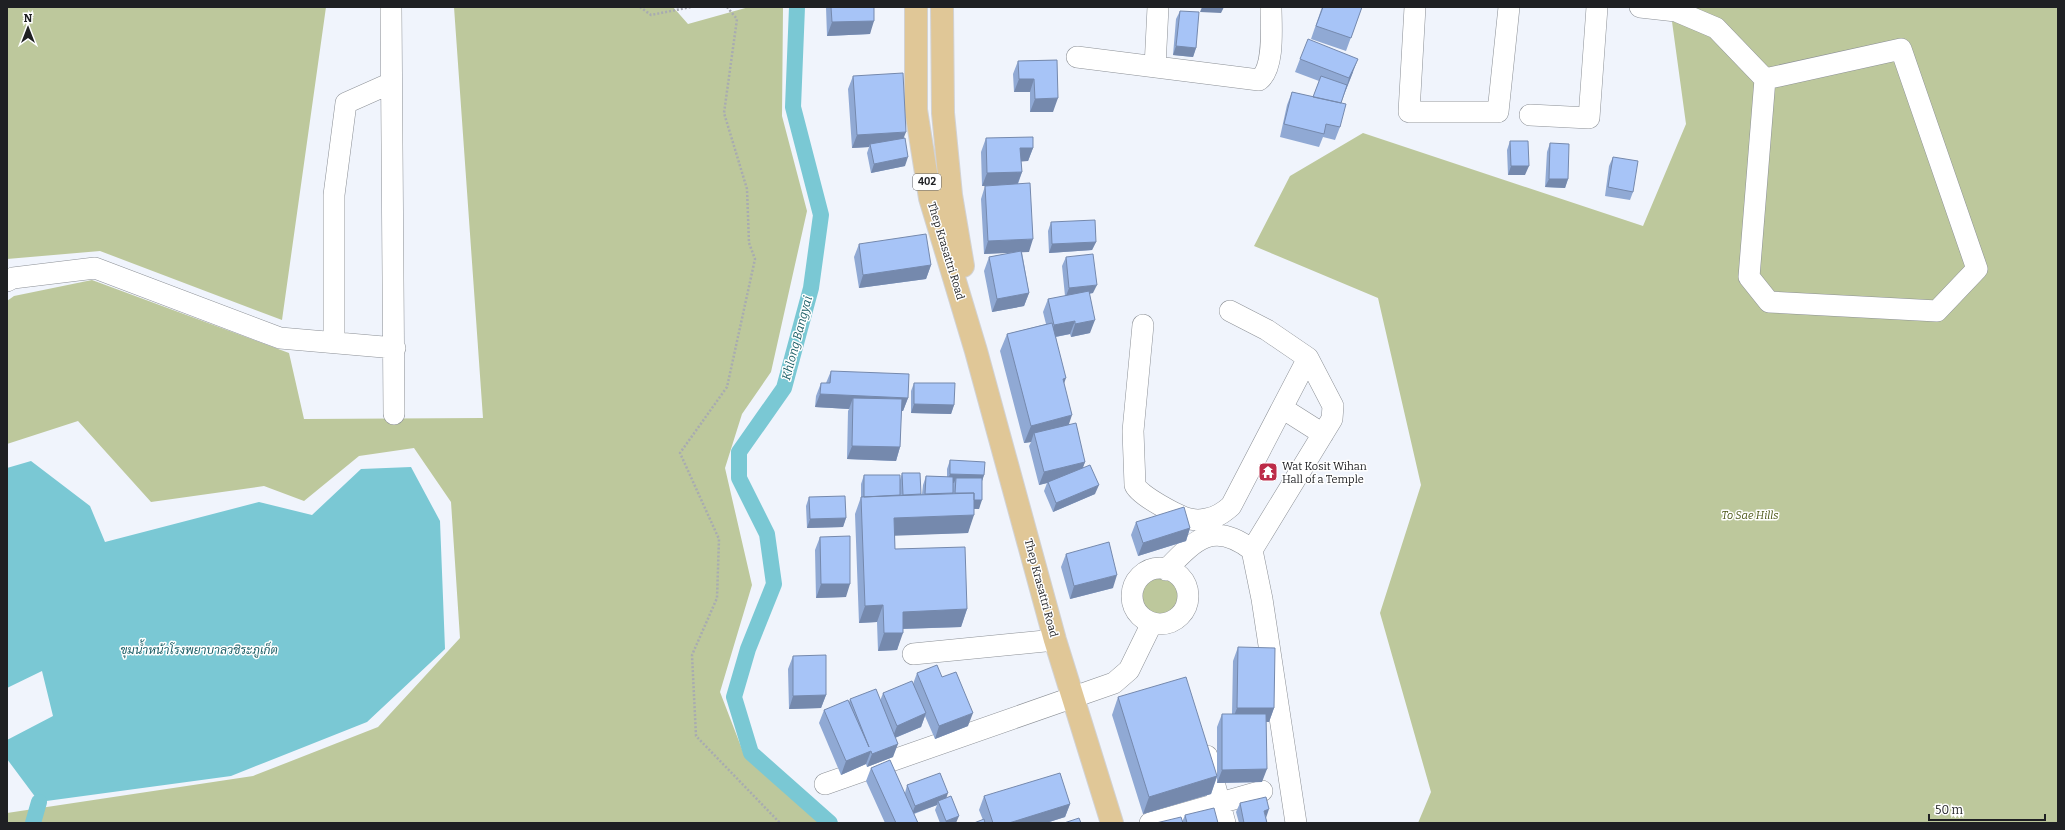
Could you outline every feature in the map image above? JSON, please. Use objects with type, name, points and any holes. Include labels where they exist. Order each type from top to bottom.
[{"type":"main road","name":"Thep Krasattri Road","points":[[916,7],[916,110],[930,198],[976,350],[1055,640],[1112,823]]},
{"type":"main road","name":"Thep Krasattri Road","points":[[942,7],[942,113],[951,195],[976,350]]},
{"type":"main road","points":[[930,198],[951,195]]},
{"type":"street","points":[[391,7],[395,348],[394,414]]},
{"type":"street","points":[[1155,67],[1158,7]]},
{"type":"street","points":[[1077,57],[1259,80],[1266,76],[1270,63],[1272,7]]},
{"type":"street","points":[[1415,7],[1409,112],[1498,112],[1509,7]]},
{"type":"street","points":[[1530,115],[1589,118],[1597,7]]},
{"type":"street","points":[[1640,7],[1676,11],[1716,28],[1765,79],[1749,276],[1769,302],[1937,311],[1977,269],[1901,49],[1765,79]]},
{"type":"street","points":[[334,342],[334,195],[346,103],[391,84]]},
{"type":"street","points":[[7,281],[13,278],[95,268],[280,338],[395,348]]},
{"type":"street","points":[[1230,311],[1266,330],[1308,358],[1333,406],[1332,419],[1252,550]]},
{"type":"street","points":[[1143,325],[1133,431],[1134,480],[1138,491],[1153,501],[1190,519],[1206,519],[1221,515],[1230,506],[1308,358]]},
{"type":"street","points":[[1282,408],[1323,434]]},
{"type":"street","points":[[1166,570],[1187,548],[1201,539],[1221,534],[1243,543],[1252,550],[1262,599],[1296,823]]},
{"type":"street","points":[[1152,569],[1166,570],[1178,575],[1184,582],[1188,598],[1186,606],[1182,614],[1175,620],[1166,624],[1152,623],[1139,616],[1134,608],[1132,589],[1137,580],[1152,569]]},
{"type":"street","points":[[825,784],[1114,683],[1129,670],[1152,623]]},
{"type":"street","points":[[913,654],[1055,640]]},
{"type":"street","points":[[1201,736],[1222,813]]},
{"type":"street","points":[[1150,823],[1222,813],[1262,791]]},
{"type":"path","points":[[640,7],[652,15],[691,7]]},
{"type":"path","points":[[727,7],[737,19],[724,113],[747,190],[748,243],[755,259],[727,387],[680,453],[719,539],[717,598],[692,655],[696,736],[780,823]]},
{"type":"green space","points":[[7,7],[326,7],[282,320],[100,251],[7,259]]},
{"type":"green space","points":[[454,7],[673,7],[688,24],[749,7],[783,7],[782,116],[807,211],[771,372],[742,414],[725,468],[752,585],[720,692],[745,757],[819,823],[7,823],[7,813],[253,776],[378,727],[460,638],[451,502],[414,448],[359,456],[304,501],[264,486],[151,502],[78,421],[7,444],[7,301],[14,296],[92,280],[289,353],[304,419],[483,418]]},
{"type":"green space","name":"To Sae Hills","points":[[1670,7],[2058,7],[2058,823],[1418,823],[1431,792],[1380,613],[1421,485],[1378,298],[1254,246],[1290,176],[1363,133],[1643,226],[1686,124]]},
{"type":"green space","points":[[1161,575],[1176,581],[1182,596],[1176,611],[1161,617],[1146,611],[1140,596],[1146,581]]},
{"type":"water","name":"ขุมน้ำหน้าโรงพยาบาลวชิระภูเก็ต","points":[[31,461],[90,506],[105,542],[259,502],[312,515],[361,469],[411,467],[440,521],[445,649],[367,722],[231,776],[39,802],[7,759],[7,740],[53,716],[42,671],[7,688],[7,468]]},
{"type":"building","points":[[831,7],[874,7],[874,21],[832,22]]},
{"type":"building","points":[[1323,7],[1362,7],[1351,38],[1316,26]]},
{"type":"building","points":[[1180,11],[1199,12],[1196,48],[1176,46]]},
{"type":"building","points":[[1308,39],[1358,59],[1349,78],[1300,59]]},
{"type":"building","points":[[1057,60],[1058,98],[1035,99],[1034,79],[1019,79],[1018,61]]},
{"type":"building","points":[[903,73],[906,132],[857,135],[853,76]]},
{"type":"building","points":[[1321,76],[1347,85],[1341,103],[1313,97]]},
{"type":"building","points":[[1292,92],[1346,104],[1340,127],[1326,124],[1324,134],[1284,124]]},
{"type":"building","points":[[1033,137],[1033,148],[1020,148],[1022,172],[987,173],[986,138]]},
{"type":"building","points":[[905,138],[908,157],[874,164],[870,144]]},
{"type":"building","points":[[1510,141],[1528,141],[1529,166],[1511,166]]},
{"type":"building","points":[[1550,143],[1569,144],[1568,179],[1549,179]]},
{"type":"building","points":[[1613,157],[1638,161],[1633,192],[1608,187]]},
{"type":"building","points":[[1030,183],[1033,239],[988,241],[985,186]]},
{"type":"building","points":[[1095,220],[1096,242],[1052,244],[1051,222]]},
{"type":"building","points":[[926,234],[931,265],[863,275],[859,244]]},
{"type":"building","points":[[1021,251],[1029,293],[997,299],[989,257]]},
{"type":"building","points":[[1093,254],[1097,285],[1069,288],[1066,257]]},
{"type":"building","points":[[1089,291],[1095,320],[1075,324],[1075,321],[1054,325],[1048,299]]},
{"type":"building","points":[[1052,323],[1066,378],[1063,379],[1072,415],[1031,426],[1007,334]]},
{"type":"building","points":[[831,371],[909,374],[908,398],[820,394],[821,383],[830,383]]},
{"type":"building","points":[[914,383],[955,383],[954,405],[914,404]]},
{"type":"building","points":[[853,398],[902,399],[900,447],[852,446]]},
{"type":"building","points":[[1076,423],[1085,462],[1044,472],[1034,433]]},
{"type":"building","points":[[950,460],[985,462],[984,475],[950,474]]},
{"type":"building","points":[[1090,465],[1099,485],[1056,503],[1048,482]]},
{"type":"building","points":[[902,473],[920,473],[921,494],[903,495]]},
{"type":"building","points":[[864,475],[900,475],[900,495],[864,497]]},
{"type":"building","points":[[926,476],[953,477],[953,493],[925,494]]},
{"type":"building","points":[[956,478],[982,478],[982,500],[974,500],[974,493],[955,493]]},
{"type":"building","points":[[974,493],[974,515],[894,518],[895,549],[965,547],[967,609],[903,612],[903,633],[884,633],[883,605],[865,606],[861,497]]},
{"type":"building","points":[[845,496],[846,518],[810,519],[809,497]]},
{"type":"building","points":[[1184,507],[1190,528],[1143,543],[1136,522]]},
{"type":"building","points":[[850,536],[850,584],[821,584],[820,537]]},
{"type":"building","points":[[1109,542],[1117,575],[1074,586],[1066,554]]},
{"type":"building","points":[[1238,647],[1275,648],[1274,708],[1237,708]]},
{"type":"building","points":[[826,655],[826,695],[793,696],[793,656]]},
{"type":"building","points":[[937,665],[942,677],[956,672],[973,713],[939,726],[917,673]]},
{"type":"building","points":[[1186,677],[1217,776],[1149,797],[1118,697]]},
{"type":"building","points":[[912,681],[926,713],[897,726],[883,693]]},
{"type":"building","points":[[876,689],[898,744],[872,754],[871,751],[846,761],[824,710],[848,700],[869,747],[850,699]]},
{"type":"building","points":[[1222,714],[1266,714],[1267,769],[1222,770]]},
{"type":"building","points":[[890,760],[918,823],[896,823],[871,768]]},
{"type":"building","points":[[940,773],[948,793],[915,806],[907,785]]},
{"type":"building","points":[[1060,773],[1070,804],[1009,823],[993,823],[984,796]]},
{"type":"building","points":[[951,796],[959,816],[946,821],[938,801]]},
{"type":"building","points":[[1266,797],[1269,809],[1264,811],[1267,823],[1244,823],[1240,803]]},
{"type":"building","points":[[1214,808],[1218,823],[1187,823],[1185,815]]},
{"type":"building","points":[[1181,817],[1183,823],[1156,823]]},
{"type":"building","points":[[1079,818],[1081,823],[1064,823]]},
{"type":"building","points":[[984,819],[985,823],[974,823]]},
{"type":"waterway","name":"Khlong Bangyai","points":[[797,7],[793,107],[821,215],[811,288],[784,388],[739,452],[739,478],[767,534],[774,584],[748,649],[734,697],[751,753],[830,823]]},
{"type":"waterway","points":[[33,823],[39,802]]},
{"type":"place","name":"Wat Kosit Wihan Hall of a Temple","points":[[1268,472]]}]
